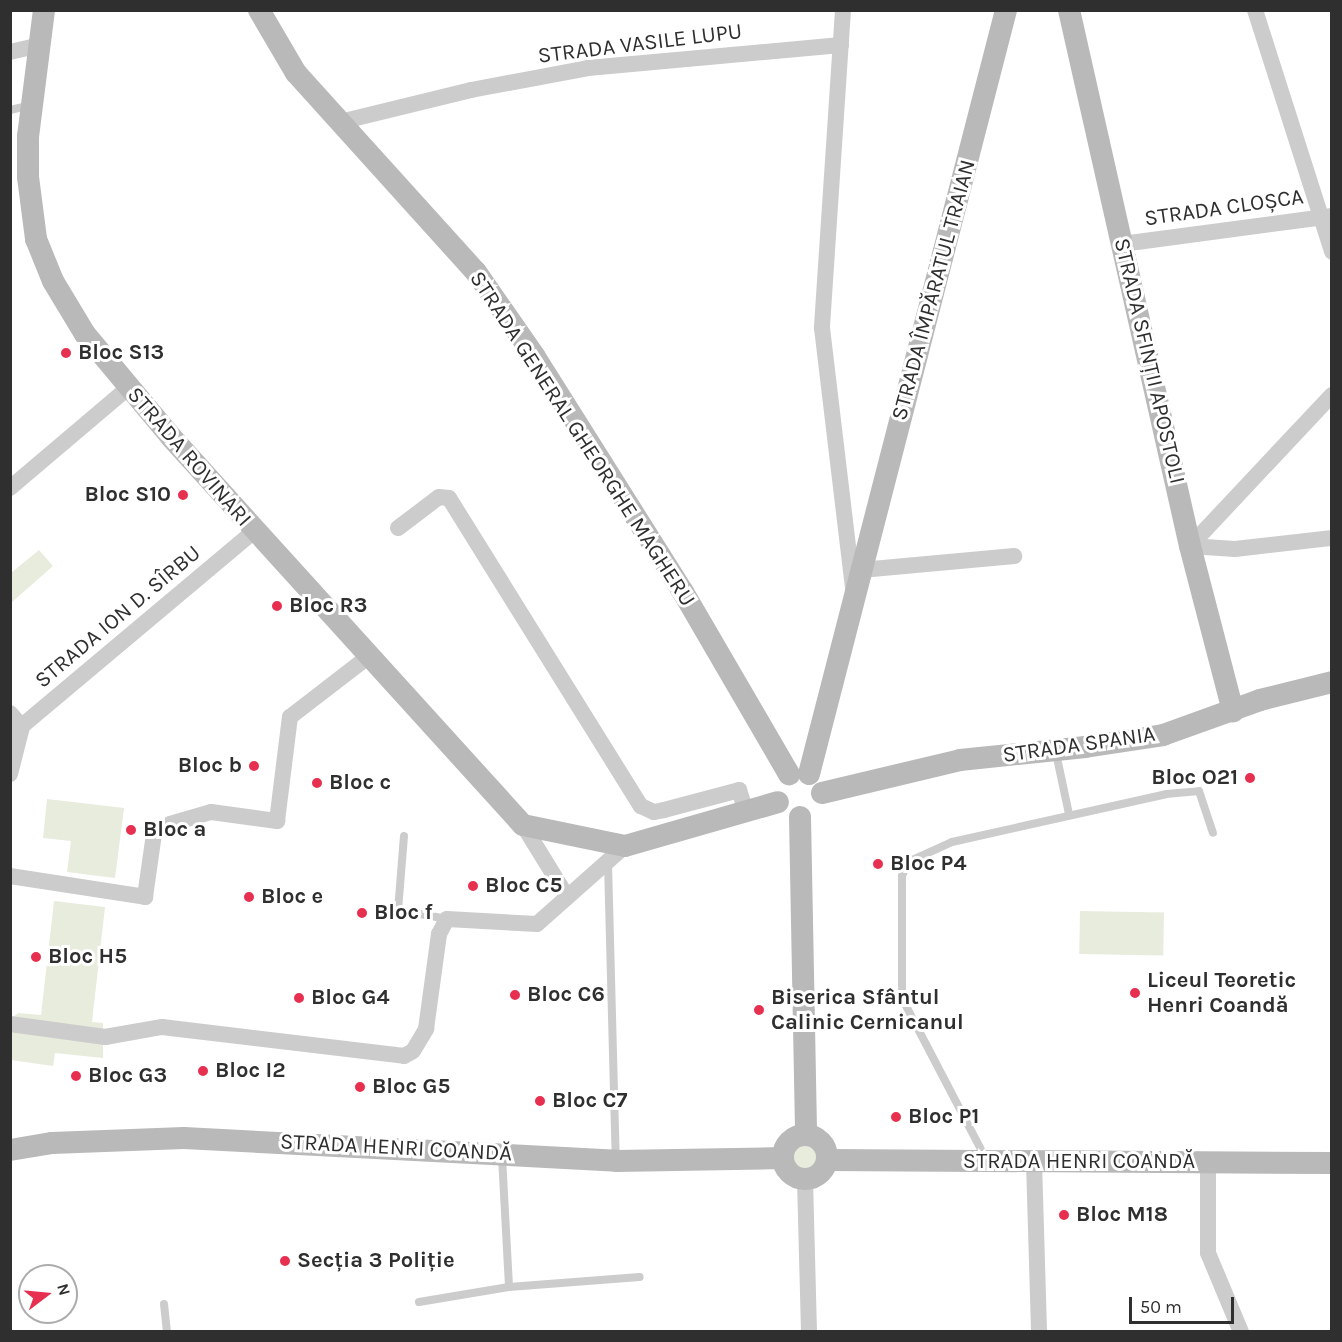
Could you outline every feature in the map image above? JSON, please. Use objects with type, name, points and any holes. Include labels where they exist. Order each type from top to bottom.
[{"type":"street","name":"STRADA ROVINARI","points":[[44,10],[39,45],[21,108],[36,239],[53,281],[80,325],[128,388],[254,531],[523,825],[566,895]]},
{"type":"street","name":"STRADA GENERAL GHEORGHE MAGHERU","points":[[259,10],[296,73],[476,272],[799,774]]},
{"type":"street","points":[[843,10],[822,328],[854,597]]},
{"type":"street","name":"STRADA ÎMPĂRATUL TRAIAN","points":[[799,774],[854,597],[1006,10]]},
{"type":"street","name":"STRADA SFINȚII APOSTOLI","points":[[1069,10],[1190,546],[1233,711]]},
{"type":"street","points":[[1255,10],[1326,217],[1332,252]]},
{"type":"street","points":[[10,52],[39,45]]},
{"type":"street","name":"STRADA VASILE LUPU","points":[[340,122],[471,90],[588,68],[841,45]]},
{"type":"street","name":"STRADA CLOȘCA","points":[[1122,244],[1326,217]]},
{"type":"street","points":[[10,488],[128,388]]},
{"type":"street","points":[[1190,546],[1332,395]]},
{"type":"street","points":[[398,528],[439,497],[450,498],[641,806],[654,812],[740,790],[746,812]]},
{"type":"street","name":"STRADA ION D. SÎRBU","points":[[16,731],[254,531]]},
{"type":"street","points":[[1190,546],[1235,549],[1332,538]]},
{"type":"street","points":[[861,570],[1014,556]]},
{"type":"street","points":[[10,876],[145,897],[154,834],[170,824],[211,812],[278,820],[290,717],[368,657]]},
{"type":"street","name":"STRADA SPANIA","points":[[822,793],[960,760],[1056,751],[1163,735],[1260,700],[1332,682]]},
{"type":"street","points":[[10,713],[16,731],[10,774]]},
{"type":"street","points":[[799,774],[818,782],[822,793],[819,807],[800,818],[786,813],[778,802],[780,783],[799,774]]},
{"type":"street","points":[[523,825],[626,846],[778,802]]},
{"type":"street","points":[[800,818],[802,1112],[806,1134],[825,1146],[827,1160],[817,1176],[805,1179],[787,1171],[782,1158],[791,1139],[806,1134]]},
{"type":"street","points":[[10,1024],[105,1037],[162,1026],[404,1056],[413,1051],[426,1029],[440,934],[447,919],[537,924],[566,895],[626,846]]},
{"type":"street","name":"STRADA HENRI COANDĂ","points":[[10,1150],[92,1141],[184,1138],[616,1161],[782,1158]]},
{"type":"street","name":"STRADA HENRI COANDĂ","points":[[827,1160],[1332,1163]]},
{"type":"street","points":[[1034,1162],[1039,1332]]},
{"type":"street","points":[[1208,1162],[1208,1253],[1241,1332]]},
{"type":"street","points":[[805,1179],[809,1332]]},
{"type":"lane","points":[[1056,751],[1069,814]]},
{"type":"lane","points":[[988,1162],[902,998],[902,876],[908,862],[952,842],[1069,814],[1199,791],[1213,833]]},
{"type":"lane","points":[[404,836],[398,910],[447,919]]},
{"type":"lane","points":[[608,863],[616,1161]]},
{"type":"lane","points":[[501,1154],[509,1287]]},
{"type":"lane","points":[[419,1302],[509,1287],[640,1277]]},
{"type":"lane","points":[[164,1305],[167,1332]]},
{"type":"shaded area","points":[[39,550],[53,566],[11,603],[11,573]]},
{"type":"shaded area","points":[[47,799],[124,808],[115,878],[67,872],[71,841],[43,838]]},
{"type":"shaded area","points":[[54,901],[105,907],[92,1022],[103,1023],[103,1058],[55,1053],[53,1066],[11,1060],[11,1019],[18,1013],[41,1015]]},
{"type":"shaded area","points":[[1080,911],[1164,912],[1163,955],[1079,954]]},
{"type":"shaded area","points":[[805,1141],[815,1145],[819,1155],[815,1165],[805,1169],[795,1165],[791,1155],[795,1145]]},
{"type":"place","name":"Bloc S13","points":[[66,353]]},
{"type":"place","name":"Bloc S10","points":[[183,495]]},
{"type":"place","name":"Bloc R3","points":[[277,606]]},
{"type":"place","name":"Bloc b","points":[[254,766]]},
{"type":"place","name":"Bloc O21","points":[[1250,778]]},
{"type":"place","name":"Bloc c","points":[[317,783]]},
{"type":"place","name":"Bloc a","points":[[131,830]]},
{"type":"place","name":"Bloc P4","points":[[878,864]]},
{"type":"place","name":"Bloc C5","points":[[473,886]]},
{"type":"place","name":"Bloc e","points":[[249,897]]},
{"type":"place","name":"Bloc f","points":[[362,913]]},
{"type":"place","name":"Bloc H5","points":[[36,957]]},
{"type":"place","name":"Liceul Teoretic Henri Coandă","points":[[1135,993]]},
{"type":"place","name":"Bloc C6","points":[[515,995]]},
{"type":"place","name":"Bloc G4","points":[[299,998]]},
{"type":"place","name":"Biserica Sfântul Calinic Cernicanul","points":[[759,1010]]},
{"type":"place","name":"Bloc I2","points":[[203,1071]]},
{"type":"place","name":"Bloc G3","points":[[76,1076]]},
{"type":"place","name":"Bloc G5","points":[[360,1087]]},
{"type":"place","name":"Bloc C7","points":[[540,1101]]},
{"type":"place","name":"Bloc P1","points":[[896,1117]]},
{"type":"place","name":"Bloc M18","points":[[1064,1215]]},
{"type":"place","name":"Secția 3 Poliție","points":[[285,1261]]}]
